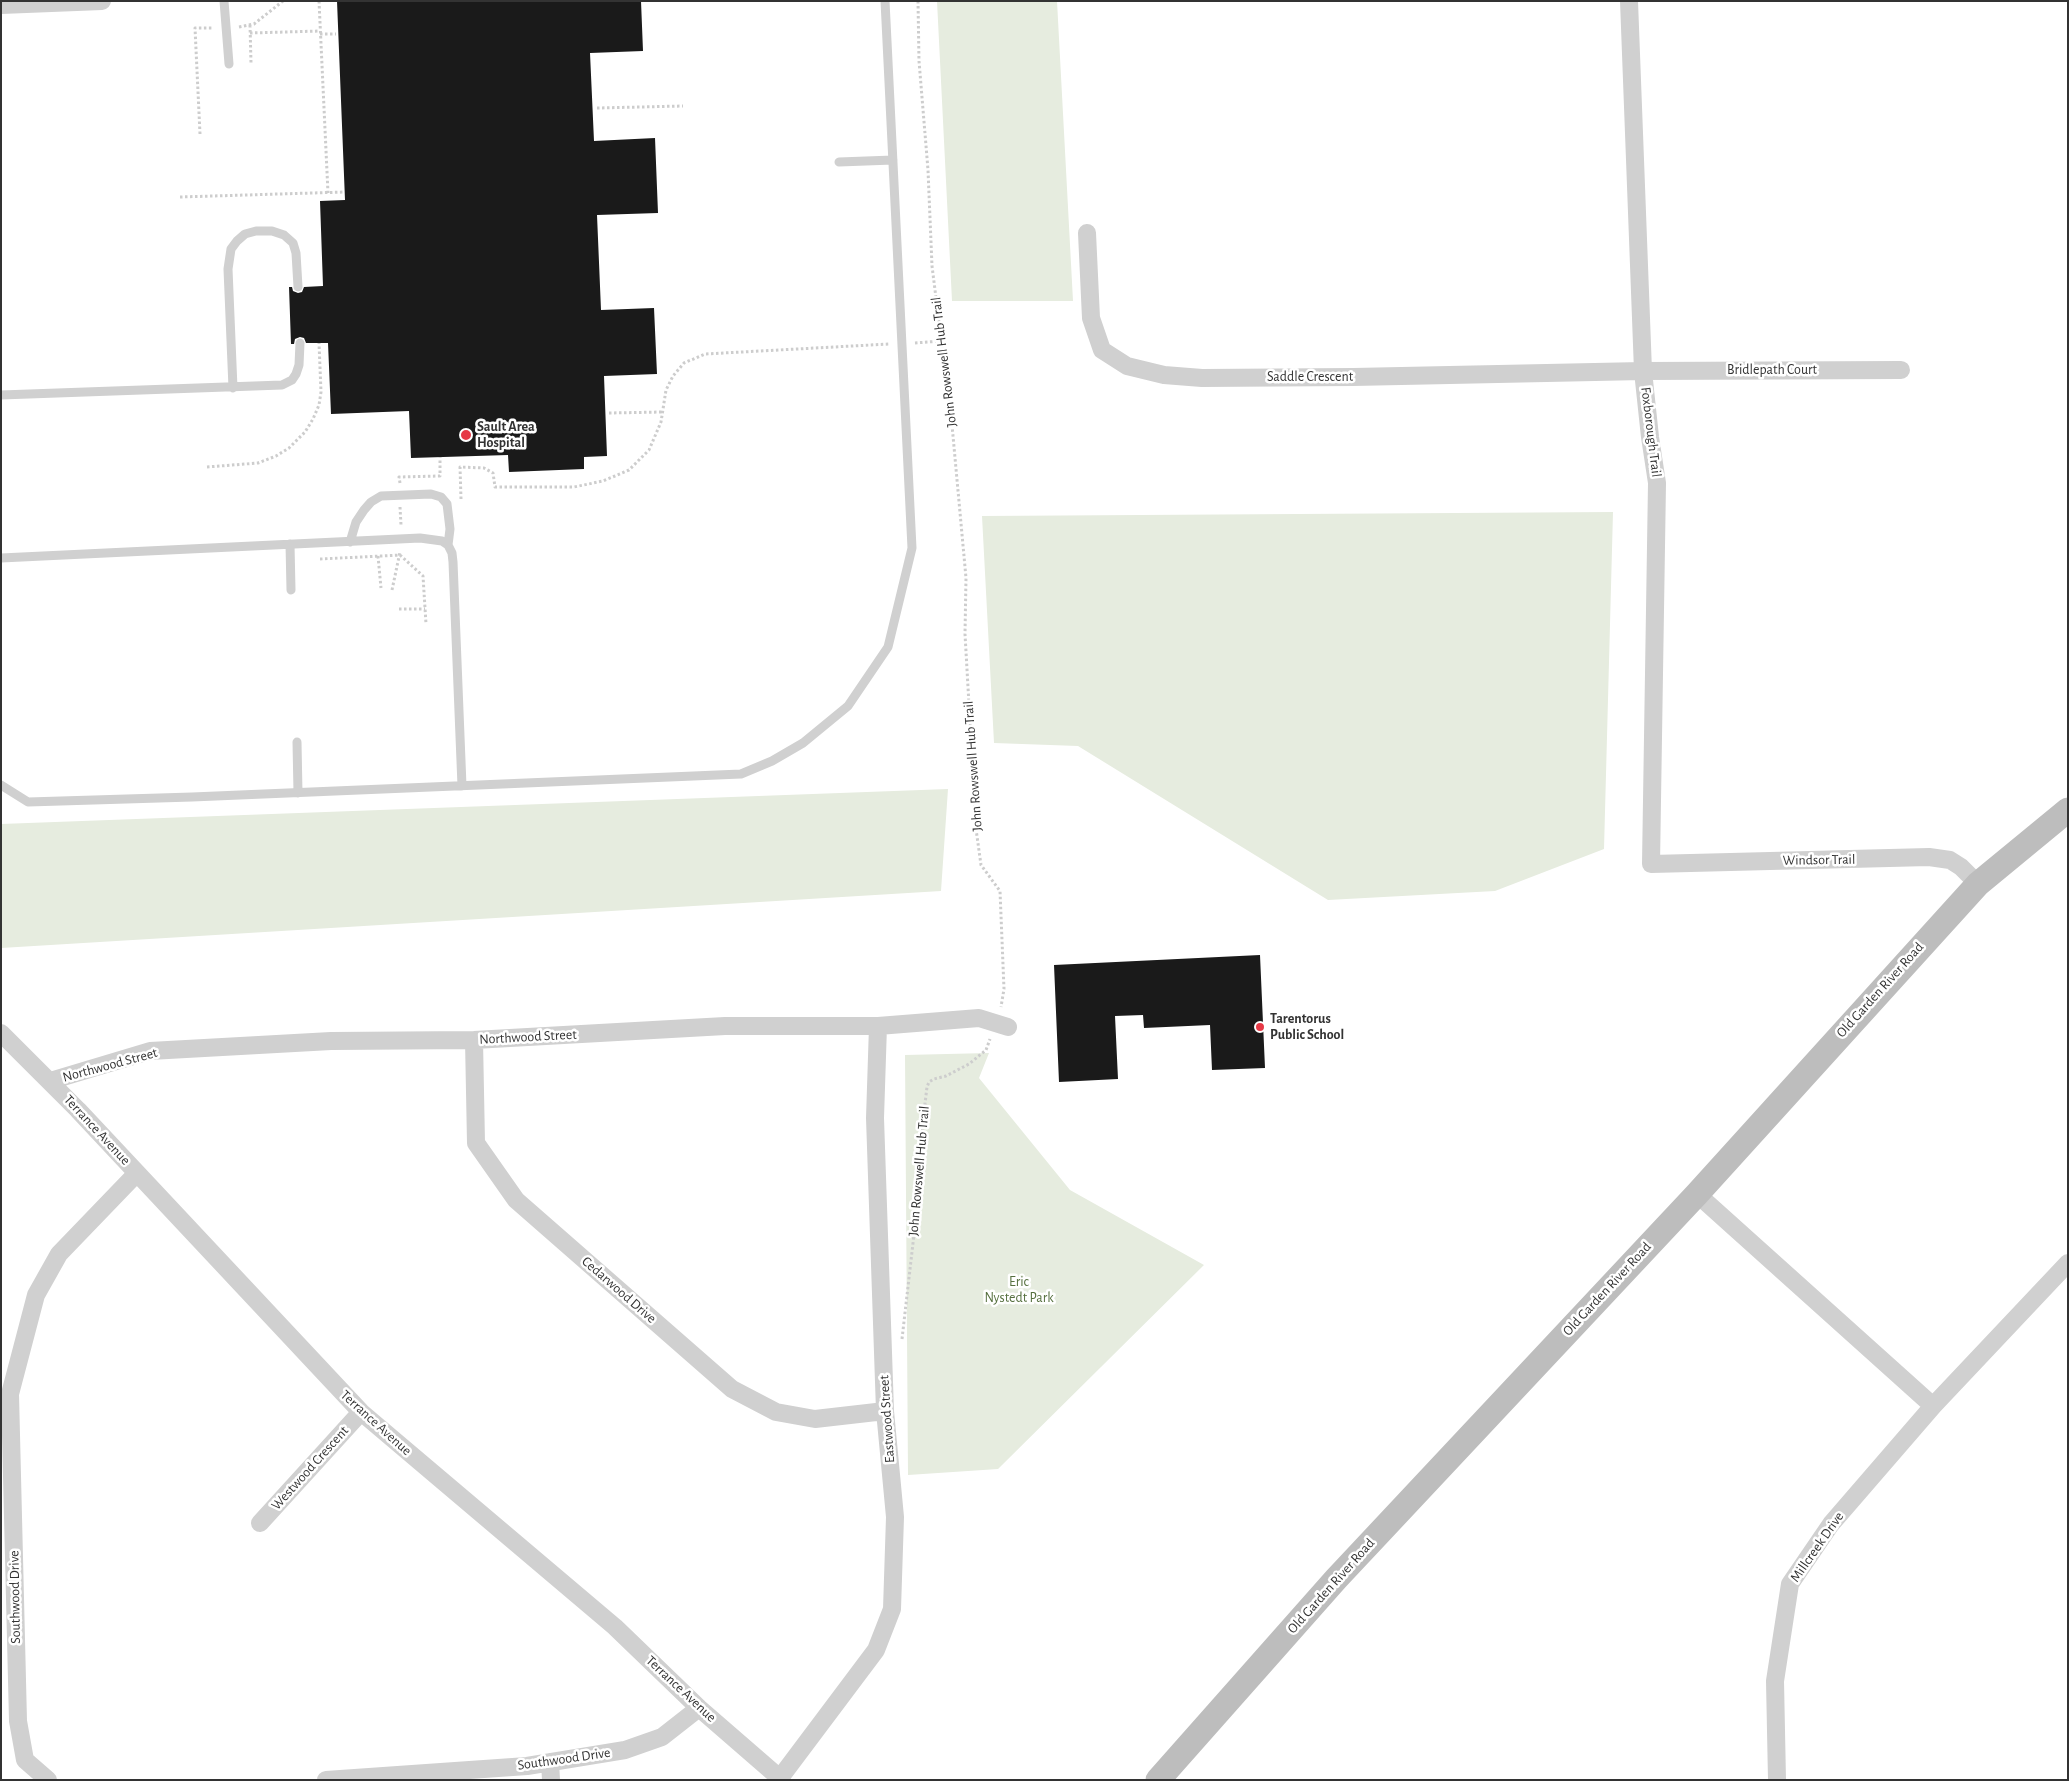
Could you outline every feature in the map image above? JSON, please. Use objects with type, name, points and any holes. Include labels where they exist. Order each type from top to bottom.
[{"type":"main road","name":"Old Garden River Road","points":[[1158,1780],[1336,1579],[1697,1194],[1978,884],[2068,810]]},
{"type":"street","points":[[1,5],[102,1]]},
{"type":"street","name":"Foxborough Trail","points":[[1629,1],[1644,371],[1650,437],[1657,483],[1651,864]]},
{"type":"street","name":"Saddle Crescent","points":[[1087,233],[1090,318],[1102,350],[1127,366],[1164,375],[1202,378],[1362,377],[1644,371]]},
{"type":"street","name":"Bridlepath Court","points":[[1644,371],[1901,370]]},
{"type":"street","name":"Windsor Trail","points":[[1651,864],[1929,857],[1950,860],[1978,884]]},
{"type":"street","name":"Northwood Street","points":[[50,1081],[150,1051],[331,1040],[474,1040],[725,1026],[878,1026],[979,1018],[1002,1025]]},
{"type":"street","name":"Eastwood Street","points":[[781,1779],[876,1650],[892,1609],[895,1517],[884,1411],[875,1118],[878,1026]]},
{"type":"street","name":"Terrance Avenue","points":[[1,1033],[50,1081],[361,1412],[615,1627],[699,1708],[781,1779]]},
{"type":"street","name":"Cedarwood Drive","points":[[474,1040],[476,1143],[516,1200],[732,1389],[776,1412],[815,1419],[884,1411]]},
{"type":"street","name":"Southwood Drive","points":[[48,1780],[26,1760],[18,1721],[10,1394],[36,1295],[59,1254],[137,1173]]},
{"type":"street","points":[[1697,1194],[1933,1406]]},
{"type":"street","name":"Millcreek Drive","points":[[1777,1780],[1776,1681],[1790,1584],[1831,1524],[1933,1406],[2068,1263]]},
{"type":"street","name":"Westwood Crescent","points":[[260,1523],[361,1412]]},
{"type":"street","name":"Southwood Drive","points":[[326,1780],[527,1766],[551,1771],[625,1750],[662,1737],[699,1708]]},
{"type":"lane","points":[[224,1],[229,64]]},
{"type":"lane","points":[[1,785],[28,802],[298,793],[741,774],[772,761],[803,743],[848,706],[888,647],[912,548],[885,1]]},
{"type":"lane","points":[[839,162],[893,160]]},
{"type":"lane","points":[[233,388],[228,268],[230,249],[245,234],[256,231],[272,231],[284,235],[293,243],[296,253],[298,287]]},
{"type":"lane","points":[[1,395],[273,387],[292,380],[299,365],[300,344]]},
{"type":"lane","points":[[350,542],[356,522],[371,502],[381,496],[431,494],[441,497],[447,504],[450,529],[448,545],[452,553],[454,581],[462,786]]},
{"type":"lane","points":[[1,558],[401,539],[436,539],[448,545]]},
{"type":"lane","points":[[290,544],[291,590]]},
{"type":"lane","points":[[297,742],[298,793]]},
{"type":"path","points":[[319,1],[328,193]]},
{"type":"path","name":"John Rowswell Hub Trail","points":[[902,1348],[903,1321],[915,1226],[922,1128],[929,1082],[946,1076],[969,1064],[986,1050],[1002,1025],[1004,988],[1000,891],[981,865],[976,829],[965,634],[966,578],[952,425],[932,266],[928,170],[918,61],[918,1]]},
{"type":"path","points":[[250,25],[252,63]]},
{"type":"path","points":[[250,33],[336,34]]},
{"type":"path","points":[[597,108],[684,106]]},
{"type":"path","points":[[180,197],[345,192]]},
{"type":"path","points":[[447,504],[461,503],[460,467],[484,468],[493,473],[495,487],[574,487],[603,481],[629,470],[649,450],[661,422],[666,390],[673,376],[684,363],[705,354],[941,341]]},
{"type":"path","points":[[207,467],[258,463],[276,456],[289,448],[305,432],[314,419],[320,399],[319,343]]},
{"type":"path","points":[[608,413],[663,412]]},
{"type":"path","points":[[392,590],[400,555],[401,539],[399,477],[440,476],[440,458]]},
{"type":"path","points":[[320,559],[400,555],[423,576],[426,624]]},
{"type":"path","points":[[378,556],[380,588]]},
{"type":"path","points":[[399,609],[425,609]]},
{"type":"green space","points":[[937,1],[1057,1],[1073,301],[952,301]]},
{"type":"green space","points":[[1613,512],[1604,849],[1495,891],[1328,900],[1078,746],[994,743],[982,516]]},
{"type":"green space","points":[[948,789],[941,891],[1,948],[1,824]]},
{"type":"green space","name":"Eric Nystedt Park","points":[[989,1053],[979,1078],[1070,1190],[1204,1265],[998,1469],[908,1475],[905,1055]]},
{"type":"building","points":[[337,1],[641,1],[643,51],[590,53],[594,141],[655,138],[658,213],[597,215],[601,310],[654,308],[657,374],[604,376],[607,456],[584,457],[584,469],[509,472],[508,455],[411,458],[409,411],[331,414],[328,343],[306,343],[304,338],[300,337],[295,339],[294,344],[291,344],[289,287],[292,287],[293,291],[298,293],[302,292],[304,287],[323,286],[320,201],[345,200]]},
{"type":"building","points":[[1260,955],[1265,1068],[1212,1070],[1210,1025],[1144,1028],[1143,1015],[1115,1016],[1118,1079],[1059,1082],[1054,965]]},
{"type":"place","name":"Sault Area Hospital","points":[[466,435]]},
{"type":"place","name":"Tarentorus Public School","points":[[1260,1027]]}]
